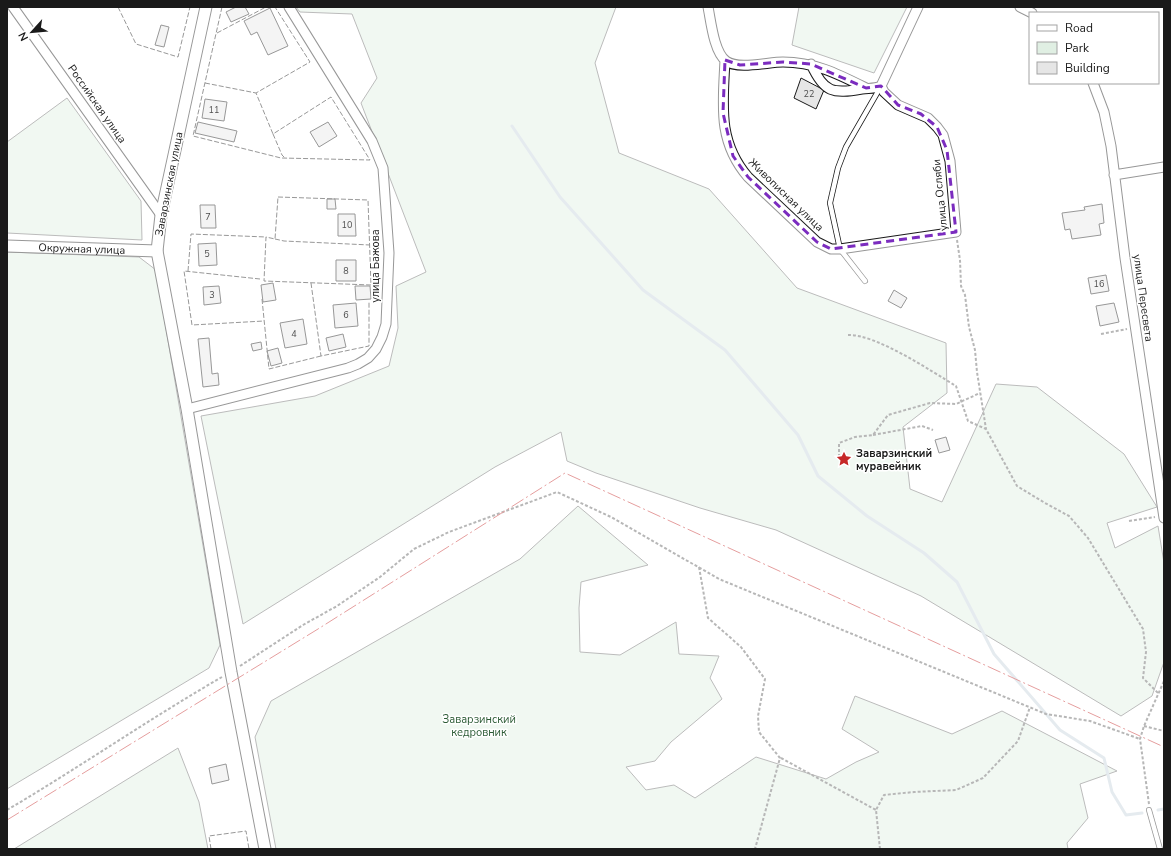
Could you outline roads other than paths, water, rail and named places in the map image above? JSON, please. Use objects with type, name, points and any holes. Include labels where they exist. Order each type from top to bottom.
[{"type":"street","name":"Российская улица","points":[[13,7],[161,215]]},
{"type":"street","name":"Заварзинская улица","points":[[206,7],[161,215],[157,251],[187,409],[231,672],[265,849]]},
{"type":"street","name":"улица Бажова","points":[[187,409],[348,368],[358,364],[368,358],[376,349],[386,324],[389,253],[383,168],[372,141],[289,7]]},
{"type":"street","name":"Живописная улица","points":[[708,7],[717,47],[720,55],[725,60],[723,113],[730,147],[738,166],[817,242],[831,249],[840,249],[956,232]]},
{"type":"street","points":[[811,64],[820,81],[824,86],[831,90],[850,91],[866,88],[877,88],[881,86],[918,7]]},
{"type":"street","points":[[1020,7],[1030,12]]},
{"type":"street","points":[[725,60],[732,64],[740,65],[783,62],[811,64],[866,88]]},
{"type":"street","name":"улица Пересвета","points":[[1093,84],[1104,112],[1164,517]]},
{"type":"street","name":"улица Осляби","points":[[881,86],[884,92],[898,105],[928,118],[937,127],[942,135],[950,161],[956,232]]},
{"type":"street","points":[[1114,175],[1164,166]]},
{"type":"street","name":"Окружная улица","points":[[7,246],[157,251]]},
{"type":"lane","points":[[865,281],[840,249],[830,203],[838,168],[846,147],[881,86]]},
{"type":"lane","points":[[1149,810],[1160,849]]},
{"type":"waterway","points":[[512,126],[560,197],[643,290],[725,350],[798,435],[818,476],[867,516],[924,553],[957,582],[994,654],[1060,730],[1104,758],[1112,792],[1126,815],[1142,813]]},
{"type":"waterway","points":[[1158,810],[1164,809]]},
{"type":"place","name":"Заварзинский муравейник","points":[[844,459]]},
{"type":"park label","name":"Заварзинский кедровник","points":[[479,725]]}]
